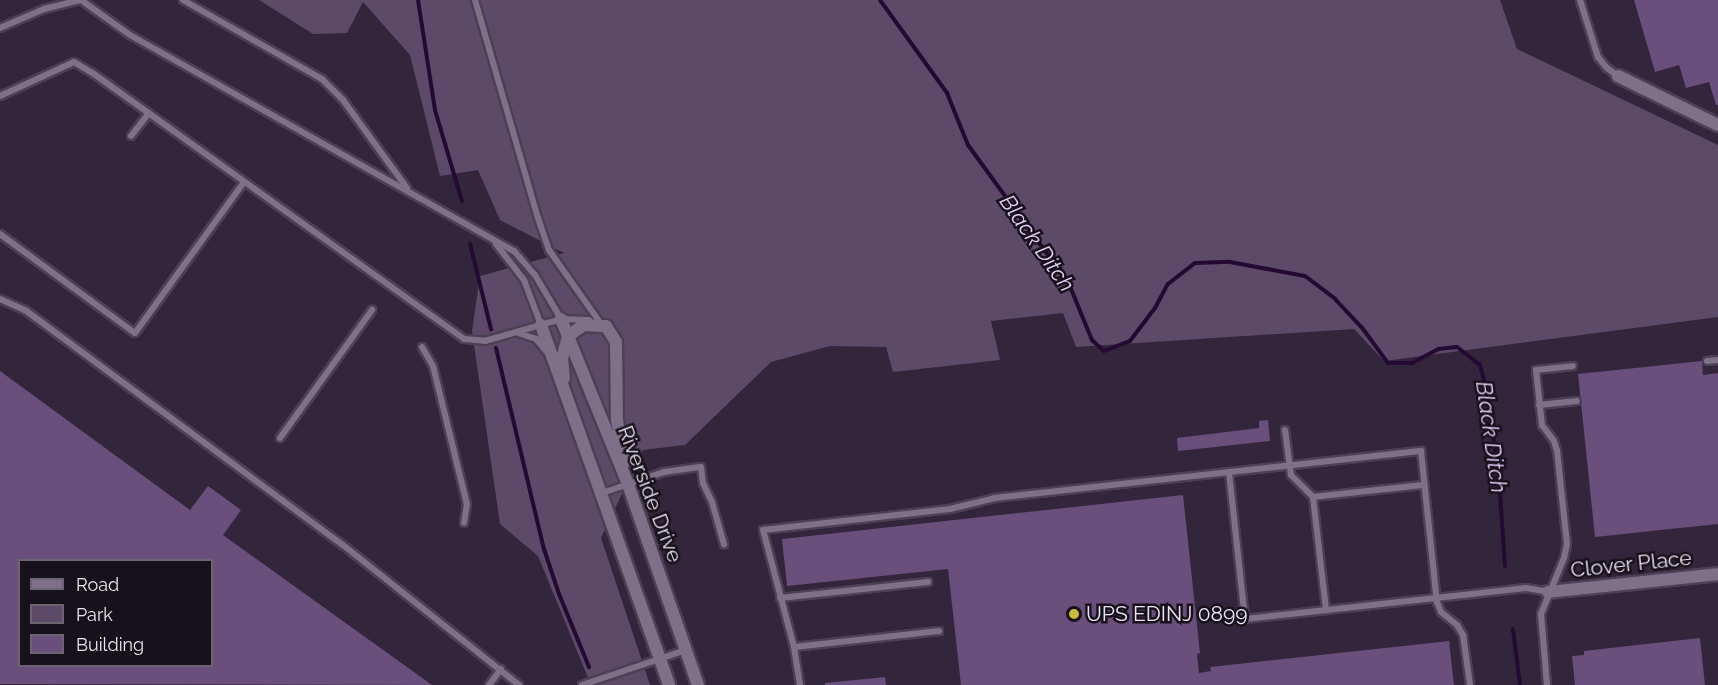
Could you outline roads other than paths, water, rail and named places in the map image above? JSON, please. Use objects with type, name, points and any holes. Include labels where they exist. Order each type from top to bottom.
[{"type":"street","points":[[1618,76],[1718,125]]},
{"type":"street","name":"Riverside Drive","points":[[561,319],[628,484],[698,685]]},
{"type":"street","points":[[566,389],[562,359],[568,336],[584,325],[601,324],[610,330],[616,342],[617,420],[628,484]]},
{"type":"street","name":"Riverside Drive","points":[[541,325],[551,360],[566,389],[669,685]]},
{"type":"street","name":"Clover Place","points":[[1548,592],[1718,574]]},
{"type":"lane","points":[[0,28],[44,9],[80,0],[130,35],[514,251],[529,266],[561,319]]},
{"type":"lane","points":[[183,0],[322,78],[343,100],[409,191]]},
{"type":"lane","points":[[475,0],[549,250],[601,324]]},
{"type":"lane","points":[[1580,0],[1598,57],[1618,76]]},
{"type":"lane","points":[[0,96],[74,62],[149,113],[459,337],[478,342],[561,319],[590,320],[601,324]]},
{"type":"lane","points":[[131,136],[149,113]]},
{"type":"lane","points":[[0,234],[135,333],[244,182]]},
{"type":"lane","points":[[492,239],[525,280],[541,325]]},
{"type":"lane","points":[[0,299],[35,317],[343,545],[519,685]]},
{"type":"lane","points":[[280,438],[372,310]]},
{"type":"lane","points":[[517,333],[536,339],[551,360]]},
{"type":"lane","points":[[422,347],[433,366],[467,504],[464,523]]},
{"type":"lane","points":[[1707,362],[1718,360]]},
{"type":"lane","points":[[1547,685],[1540,619],[1548,592],[1564,558],[1567,544],[1557,451],[1554,441],[1542,425],[1536,370],[1573,366]]},
{"type":"lane","points":[[1539,405],[1577,401]]},
{"type":"lane","points":[[1285,430],[1289,466],[1293,478],[1313,497],[1326,610]]},
{"type":"lane","points":[[800,685],[794,647],[763,530],[950,509],[995,498],[1421,452],[1436,597],[1441,612],[1457,625],[1462,635],[1470,685]]},
{"type":"lane","points":[[602,493],[664,472],[700,467],[703,483],[712,502],[724,544]]},
{"type":"lane","points":[[1229,472],[1245,618],[1526,588],[1548,592]]},
{"type":"lane","points":[[1313,497],[1424,485]]},
{"type":"lane","points":[[780,598],[928,582]]},
{"type":"lane","points":[[794,647],[939,631]]},
{"type":"lane","points":[[582,685],[686,650]]},
{"type":"lane","points":[[489,685],[501,669]]},
{"type":"waterway","points":[[418,0],[435,110],[462,201]]},
{"type":"waterway","name":"Black Ditch","points":[[880,0],[947,93],[968,145],[1069,284],[1092,340],[1104,351],[1130,341],[1155,308],[1168,284],[1195,263],[1230,262],[1305,276],[1335,299],[1363,329],[1388,363],[1412,363],[1438,349],[1457,347],[1480,365],[1487,392],[1499,479],[1505,566]]},
{"type":"waterway","points":[[470,244],[491,329]]},
{"type":"waterway","points":[[496,348],[544,549],[559,594],[589,667]]},
{"type":"waterway","name":"Black Ditch","points":[[1513,629],[1520,685]]},
{"type":"place","name":"UPS EDINJ 0899","points":[[1074,614]]}]
